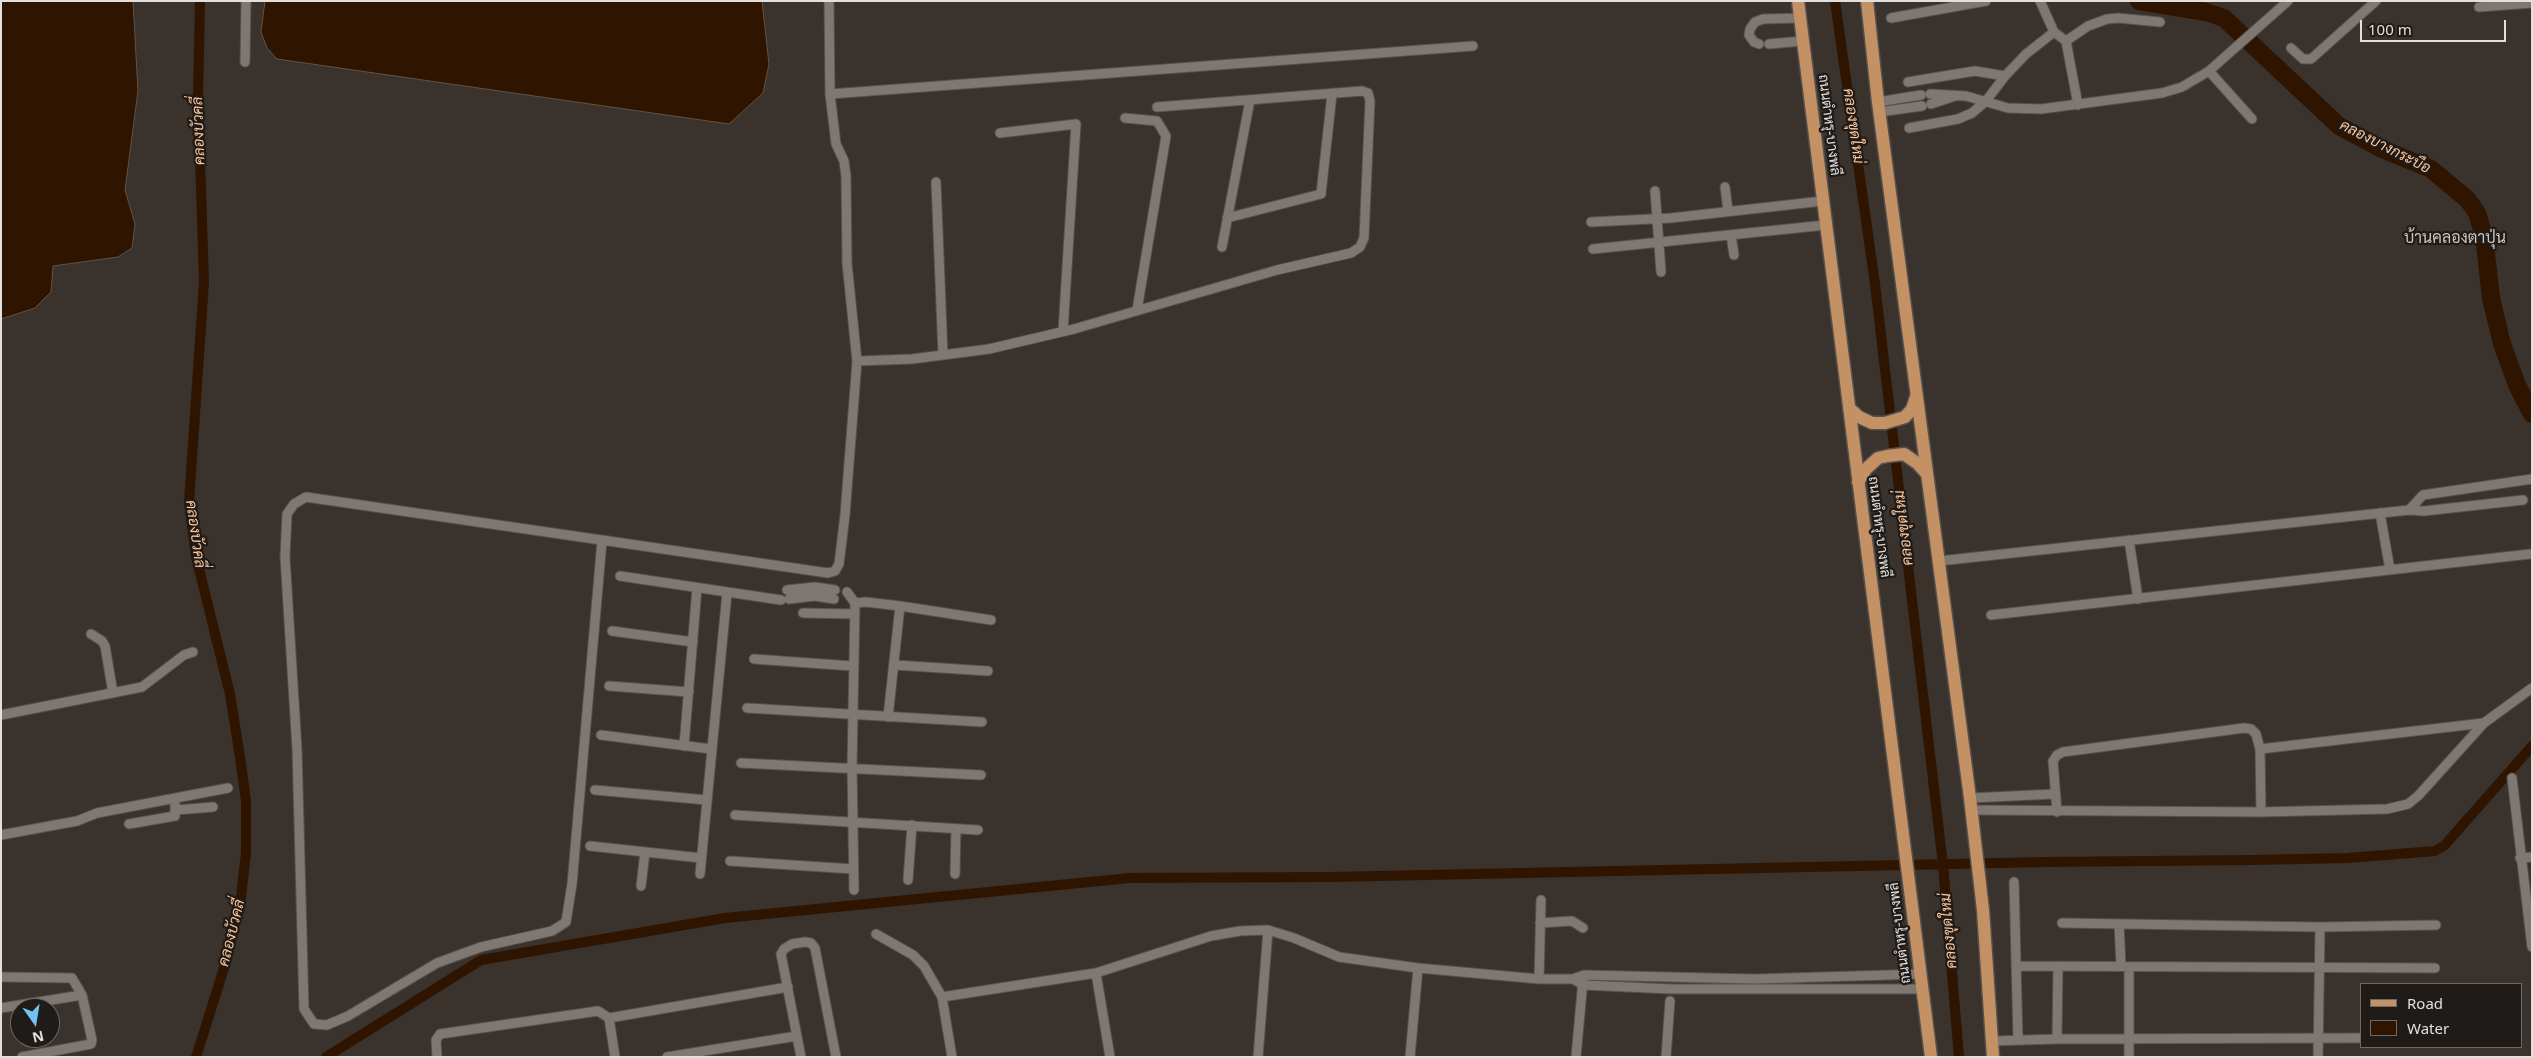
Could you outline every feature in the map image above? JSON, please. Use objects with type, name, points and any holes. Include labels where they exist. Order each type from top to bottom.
[{"type":"main road","name":"ถนนตำหรุ-บางพลี","points":[[1798,1],[1931,1057]]},
{"type":"main road","points":[[1867,1],[1878,107],[1971,804],[1980,885],[1993,1057]]},
{"type":"main road","points":[[1849,408],[1859,417],[1872,423],[1891,422],[1904,417],[1912,409],[1917,395]]},
{"type":"main road","points":[[1858,482],[1866,469],[1878,458],[1904,454],[1917,463],[1927,474]]},
{"type":"street","points":[[245,62],[246,1]]},
{"type":"street","points":[[602,541],[572,884],[566,922],[552,931],[481,947],[437,963],[348,1016],[328,1025],[314,1024],[304,1009],[297,749],[285,557],[286,514],[294,504],[306,497],[828,573],[835,571],[839,564],[845,515],[857,361],[848,263],[846,176],[844,161],[834,134],[830,94],[829,1]]},
{"type":"street","points":[[1891,18],[1986,1]]},
{"type":"street","points":[[2040,1],[2054,32],[2066,41],[2078,105]]},
{"type":"street","points":[[1878,107],[1925,94],[1966,96],[2008,108],[2041,110],[2162,93],[2182,87],[2209,71],[2288,1]]},
{"type":"street","points":[[2291,48],[2303,59],[2311,59],[2376,1]]},
{"type":"street","points":[[2479,7],[2532,3]]},
{"type":"street","points":[[1800,18],[1762,19],[1755,22],[1750,29],[1749,35],[1754,42],[1764,44],[1803,41]]},
{"type":"street","points":[[2066,41],[2088,26],[2107,19],[2118,18],[2160,22]]},
{"type":"street","points":[[1909,128],[1958,119],[1972,113],[1986,101],[2004,76],[2026,54],[2054,32]]},
{"type":"street","points":[[830,94],[1473,46]]},
{"type":"street","points":[[1908,82],[1975,71],[2004,76]]},
{"type":"street","points":[[2209,71],[2252,119]]},
{"type":"street","points":[[857,361],[912,359],[989,349],[1063,331],[1276,270],[1351,252],[1360,247],[1364,238],[1370,97],[1362,91],[1157,107]]},
{"type":"street","points":[[1227,218],[1321,194],[1332,94]]},
{"type":"street","points":[[1878,107],[1927,105],[1955,96]]},
{"type":"street","points":[[1222,247],[1250,100]]},
{"type":"street","points":[[1125,118],[1156,121],[1166,136],[1136,310]]},
{"type":"street","points":[[1000,133],[1076,124],[1063,331]]},
{"type":"street","points":[[936,182],[944,355]]},
{"type":"street","points":[[1725,187],[1728,211]]},
{"type":"street","points":[[1655,190],[1661,272]]},
{"type":"street","points":[[1591,222],[1657,219],[1823,201]]},
{"type":"street","points":[[1593,249],[1826,225]]},
{"type":"street","points":[[1731,235],[1734,255]]},
{"type":"street","points":[[2409,510],[2423,495],[2532,479]]},
{"type":"street","points":[[1939,561],[2380,513],[2409,510],[2424,511],[2523,500]]},
{"type":"street","points":[[2380,513],[2390,570]]},
{"type":"street","points":[[2129,540],[2138,599]]},
{"type":"street","points":[[1991,615],[2530,554]]},
{"type":"street","points":[[813,571],[815,592]]},
{"type":"street","points":[[620,576],[767,598],[815,592],[866,602],[991,620]]},
{"type":"street","points":[[684,746],[697,588]]},
{"type":"street","points":[[700,874],[727,593]]},
{"type":"street","points":[[844,597],[855,614],[852,666],[854,890]]},
{"type":"street","points":[[888,718],[900,606]]},
{"type":"street","points":[[803,613],[855,614]]},
{"type":"street","points":[[612,631],[693,642]]},
{"type":"street","points":[[91,634],[102,641],[105,646],[113,693]]},
{"type":"street","points":[[1,715],[146,686],[184,655],[194,652]]},
{"type":"street","points":[[754,659],[852,666]]},
{"type":"street","points":[[895,665],[988,671]]},
{"type":"street","points":[[609,686],[689,692]]},
{"type":"street","points":[[1971,804],[2057,812],[2261,812],[2387,809],[2408,804],[2484,723],[2532,688]]},
{"type":"street","points":[[746,708],[852,716],[982,722]]},
{"type":"street","points":[[2260,749],[2484,723]]},
{"type":"street","points":[[2057,812],[2053,761],[2057,755],[2063,752],[2244,728],[2251,728],[2256,734],[2260,749],[2261,812]]},
{"type":"street","points":[[601,735],[712,749]]},
{"type":"street","points":[[741,763],[852,767],[981,775]]},
{"type":"street","points":[[2512,778],[2532,947]]},
{"type":"street","points":[[1,835],[77,821],[97,813],[228,788]]},
{"type":"street","points":[[594,790],[707,800]]},
{"type":"street","points":[[1971,804],[2055,794]]},
{"type":"street","points":[[129,824],[175,816],[175,798]]},
{"type":"street","points":[[176,810],[213,807]]},
{"type":"street","points":[[735,815],[978,830]]},
{"type":"street","points":[[908,880],[912,825]]},
{"type":"street","points":[[955,874],[956,828]]},
{"type":"street","points":[[590,846],[701,858]]},
{"type":"street","points":[[641,886],[645,852]]},
{"type":"street","points":[[2520,858],[2532,857]]},
{"type":"street","points":[[730,861],[853,869]]},
{"type":"street","points":[[2014,882],[2018,966],[2018,1040]]},
{"type":"street","points":[[1539,979],[1541,900]]},
{"type":"street","points":[[1540,923],[1572,921],[1583,928]]},
{"type":"street","points":[[2062,923],[2320,927],[2436,926]]},
{"type":"street","points":[[2119,924],[2125,967],[2129,1057]]},
{"type":"street","points":[[2318,1057],[2320,927]]},
{"type":"street","points":[[942,997],[1096,973],[1211,936],[1240,931],[1268,930],[1294,938],[1339,957],[1418,968],[1539,979],[1573,979],[1584,974],[1754,979],[1921,974]]},
{"type":"street","points":[[1258,1057],[1268,930]]},
{"type":"street","points":[[876,934],[913,955],[924,966],[942,997],[952,1057]]},
{"type":"street","points":[[801,1057],[781,954],[784,949],[792,944],[812,943],[815,948],[836,1057]]},
{"type":"street","points":[[2018,966],[2435,968]]},
{"type":"street","points":[[2057,1039],[2058,966]]},
{"type":"street","points":[[1410,1057],[1418,968]]},
{"type":"street","points":[[1096,973],[1110,1057]]},
{"type":"street","points":[[1576,1057],[1584,974]]},
{"type":"street","points":[[1,977],[72,978],[82,995],[92,1040],[91,1044],[22,1057]]},
{"type":"street","points":[[1573,979],[1583,985],[1672,989],[1922,988]]},
{"type":"street","points":[[437,1057],[436,1040],[440,1034],[598,1011],[609,1018],[788,987]]},
{"type":"street","points":[[1,1008],[82,995]]},
{"type":"street","points":[[1666,1057],[1670,1001]]},
{"type":"street","points":[[609,1018],[615,1057]]},
{"type":"street","points":[[666,1057],[797,1036]]},
{"type":"street","points":[[1992,1041],[2128,1038],[2360,1038]]},
{"type":"water","points":[[1,1],[133,1],[138,91],[125,190],[135,224],[132,248],[118,257],[53,266],[51,292],[35,308],[1,319]]},
{"type":"water","points":[[265,1],[762,1],[769,64],[763,93],[729,124],[277,59],[267,48],[261,32]]},
{"type":"waterway","name":"คลองบัวคลี่","points":[[196,1057],[225,965],[241,897],[246,853],[246,801],[230,694],[196,557],[189,502],[204,282],[198,98],[200,1]]},
{"type":"waterway","name":"คลองขุดใหม่","points":[[1835,1],[1875,284],[1943,865],[1959,1057]]},
{"type":"waterway","name":"คลองบางกระบือ","points":[[2139,1],[2206,12],[2224,18],[2339,126],[2382,149],[2431,169],[2468,200],[2477,213],[2484,236],[2491,298],[2502,344],[2517,385],[2532,414]]},
{"type":"waterway","points":[[326,1057],[481,960],[725,918],[1130,878],[1330,877],[2047,862],[2348,858],[2435,851],[2444,846],[2532,746]]},
{"type":"district","name":"บ้านคลองตาปุ่น","points":[[2455,238]]}]
